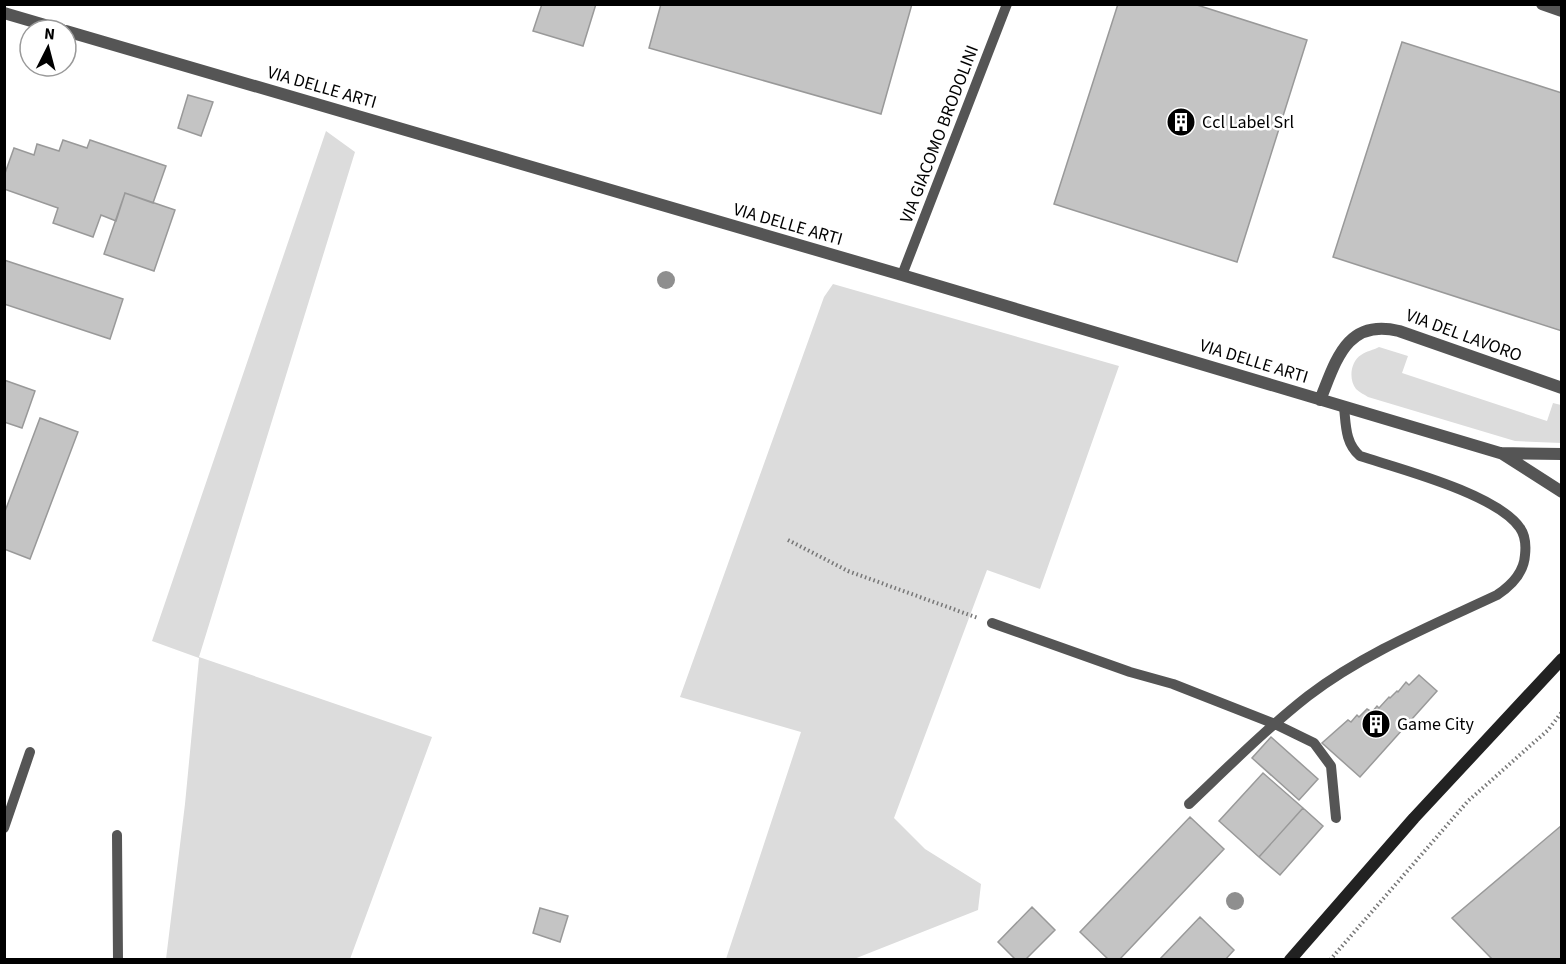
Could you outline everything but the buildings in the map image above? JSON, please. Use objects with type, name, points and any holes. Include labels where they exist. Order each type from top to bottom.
[{"type":"main road","points":[[1290,960],[1414,818],[1562,659]]},
{"type":"street","points":[[1542,4],[1562,10]]},
{"type":"street","name":"VIA DELLE ARTI","points":[[4,13],[21,18]]},
{"type":"street","name":"VIA DELLE ARTI","points":[[78,35],[902,275],[1500,453],[1562,454]]},
{"type":"street","name":"VIA DEL LAVORO","points":[[1320,400],[1341,350],[1352,338],[1374,329],[1389,328],[1562,388]]},
{"type":"street","name":"VIA DELLE ARTI","points":[[1500,453],[1562,492]]},
{"type":"lane","name":"VIA GIACOMO BRODOLINI","points":[[902,275],[1007,4]]},
{"type":"lane","points":[[1189,804],[1308,696],[1340,674],[1398,642],[1497,595],[1515,580],[1524,561],[1524,538],[1521,529],[1499,510],[1454,487],[1360,456],[1347,438],[1344,407]]},
{"type":"lane","points":[[992,623],[1131,672],[1173,684],[1275,724],[1314,743],[1328,760],[1334,774],[1336,818]]},
{"type":"lane","points":[[4,828],[30,752]]},
{"type":"lane","points":[[117,836],[118,960]]},
{"type":"path","points":[[788,540],[848,571],[992,623]]},
{"type":"path","points":[[1330,960],[1468,801],[1548,730],[1562,712]]},
{"type":"shaded area","points":[[326,131],[355,152],[199,657],[432,737],[350,959],[166,959],[185,804],[199,658],[152,641]]},
{"type":"shaded area","points":[[833,284],[1119,366],[1040,589],[987,570],[894,818],[925,849],[981,884],[978,910],[854,959],[726,959],[801,732],[680,697],[824,297]]},
{"type":"shaded area","points":[[1379,347],[1408,356],[1402,373],[1547,421],[1553,403],[1561,405],[1561,443],[1515,441],[1368,397],[1356,389],[1352,380],[1352,370],[1355,361],[1365,352]]},
{"type":"place","name":"Ccl Label Srl","points":[[1181,122]]},
{"type":"place","name":"Game City","points":[[1376,724]]}]
